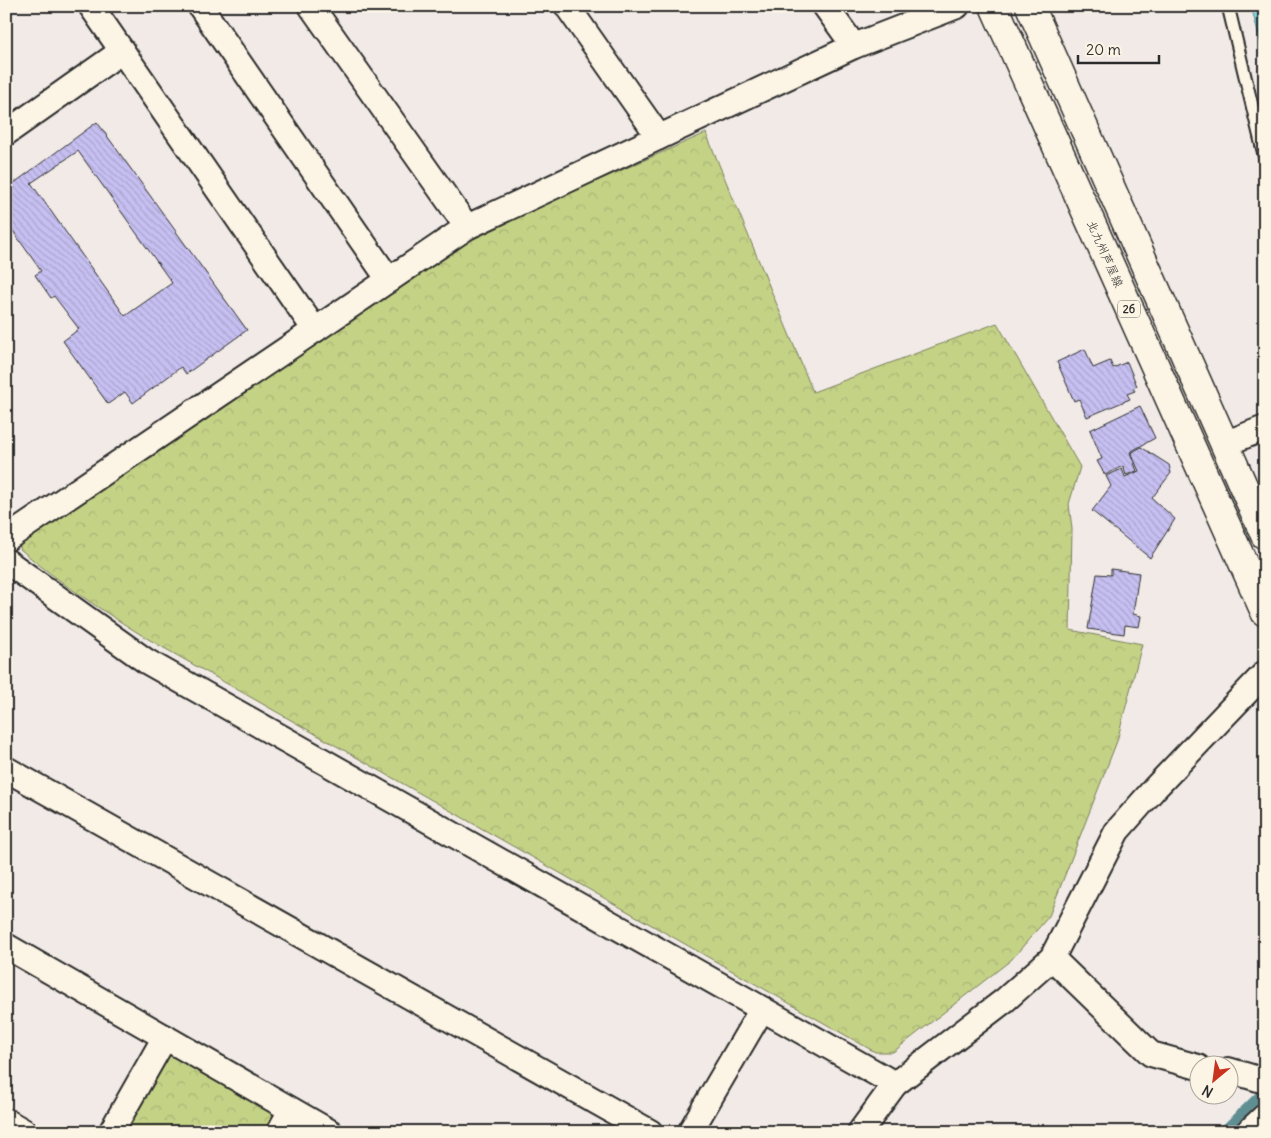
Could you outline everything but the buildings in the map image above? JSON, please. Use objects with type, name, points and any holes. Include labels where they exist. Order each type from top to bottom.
[{"type":"main road","name":"北九州芦屋線","points":[[994,6],[1265,612]]},
{"type":"main road","name":"26","points":[[1030,6],[1265,535]]},
{"type":"street","points":[[91,6],[315,330]]},
{"type":"street","points":[[200,6],[389,280]]},
{"type":"street","points":[[311,6],[467,227]]},
{"type":"street","points":[[567,6],[659,137]]},
{"type":"street","points":[[825,6],[854,46]]},
{"type":"street","points":[[6,539],[467,227],[854,46],[957,6]]},
{"type":"street","points":[[6,133],[122,51]]},
{"type":"street","points":[[1224,444],[1265,428]]},
{"type":"street","points":[[6,560],[146,661],[895,1084]]},
{"type":"street","points":[[860,1132],[895,1084],[1005,1000],[1052,958],[1117,831],[1155,788],[1265,674]]},
{"type":"street","points":[[6,769],[650,1132]]},
{"type":"street","points":[[6,946],[330,1132]]},
{"type":"street","points":[[1052,958],[1152,1054],[1188,1064]]},
{"type":"street","points":[[690,1132],[762,1009]]},
{"type":"street","points":[[111,1132],[164,1037]]},
{"type":"street","points":[[1238,1073],[1265,1081]]},
{"type":"street","points":[[279,1132],[291,1110]]},
{"type":"street","points":[[1248,1132],[1265,1116]]},
{"type":"street","points":[[6,1122],[24,1132]]},
{"type":"lane","points":[[1228,6],[1265,159]]},
{"type":"green space","points":[[706,133],[813,392],[997,323],[1080,467],[1069,504],[1072,529],[1070,630],[1142,644],[1117,741],[1049,916],[1011,960],[893,1052],[875,1052],[143,636],[64,584],[20,549],[20,544],[474,235]]},
{"type":"green space","points":[[166,1052],[279,1115],[270,1132],[121,1132]]},
{"type":"water","points":[[1251,6],[1265,6],[1265,60]]},
{"type":"waterway","points":[[1222,1132],[1265,1090]]}]
